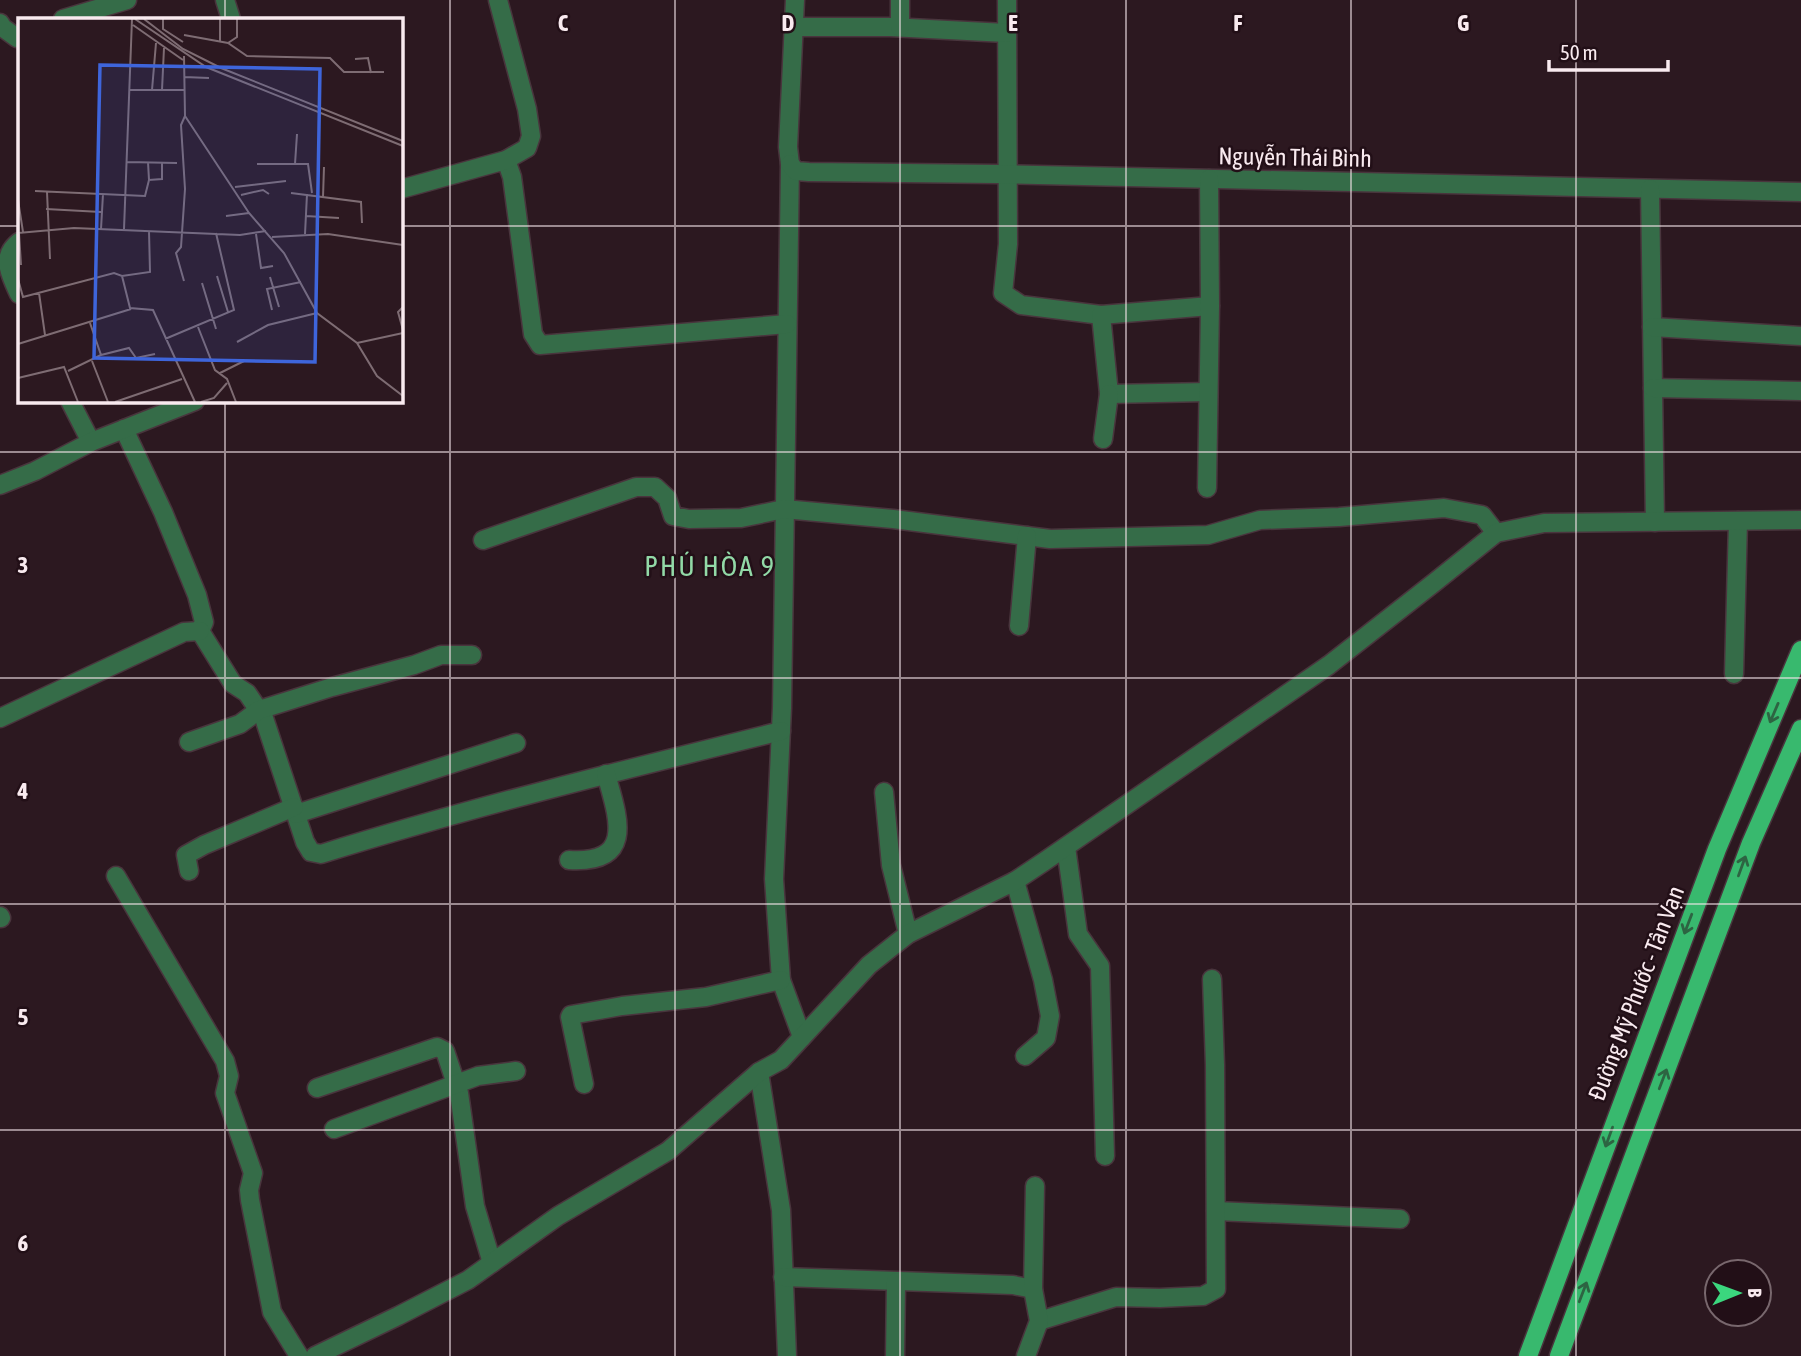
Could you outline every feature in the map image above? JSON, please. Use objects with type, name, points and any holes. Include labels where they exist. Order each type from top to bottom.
[{"type":"main road","name":"Đường Mỹ Phước - Tân Vạn","points":[[1528,1356],[1717,849],[1801,650]]},
{"type":"main road","points":[[1559,1356],[1751,843],[1801,729]]},
{"type":"street","points":[[66,18],[127,0]]},
{"type":"street","points":[[225,0],[231,18]]},
{"type":"street","points":[[402,189],[506,160],[527,148],[531,136],[527,109],[498,0]]},
{"type":"street","points":[[795,0],[788,147],[790,164],[781,731],[774,879],[781,980],[802,1037]]},
{"type":"street","points":[[900,0],[900,27]]},
{"type":"street","points":[[1007,0],[1008,244],[1003,293],[1021,305],[1101,315],[1210,306]]},
{"type":"street","points":[[0,23],[18,39]]},
{"type":"street","points":[[794,27],[900,27],[1006,33]]},
{"type":"street","points":[[506,160],[512,177],[533,334],[540,345],[787,324]]},
{"type":"street","name":"Nguyễn Thái Bình","points":[[790,164],[796,171],[809,172],[1801,192]]},
{"type":"street","points":[[1207,488],[1209,180]]},
{"type":"street","points":[[1650,189],[1655,522]]},
{"type":"street","points":[[18,243],[10,248],[7,256],[7,269],[18,292]]},
{"type":"street","points":[[1101,315],[1109,394],[1103,439]]},
{"type":"street","points":[[1652,327],[1801,336]]},
{"type":"street","points":[[1653,388],[1801,391]]},
{"type":"street","points":[[1109,394],[1208,392]]},
{"type":"street","points":[[70,402],[91,442]]},
{"type":"street","points":[[0,485],[36,471],[91,442],[192,402]]},
{"type":"street","points":[[124,429],[163,512],[197,595],[204,622],[200,631]]},
{"type":"street","points":[[483,540],[636,487],[655,487],[667,498],[673,516],[690,519],[741,518],[784,509],[893,519],[1050,539],[1208,535],[1260,520],[1339,517],[1444,508],[1482,514],[1496,533]]},
{"type":"street","points":[[315,1356],[457,1286],[558,1216],[668,1151],[760,1072],[781,1060],[869,965],[908,934],[1014,881],[1066,847],[1329,665],[1496,533],[1544,523],[1801,520]]},
{"type":"street","points":[[1734,674],[1738,521]]},
{"type":"street","points":[[1019,626],[1027,536]]},
{"type":"street","points":[[200,631],[233,684],[247,693],[264,718],[305,842],[311,852],[321,855],[393,832],[606,774],[781,731]]},
{"type":"street","points":[[0,718],[184,632],[200,631]]},
{"type":"street","points":[[189,742],[240,724],[259,710],[332,687],[441,655],[472,655]]},
{"type":"street","points":[[190,871],[186,855],[204,845],[295,811],[516,743]]},
{"type":"street","points":[[569,860],[586,862],[609,852],[618,838],[617,813],[606,774]]},
{"type":"street","points":[[884,792],[891,865],[908,934]]},
{"type":"street","points":[[1066,847],[1078,934],[1100,967],[1105,1156]]},
{"type":"street","points":[[116,876],[225,1061],[229,1076],[225,1093],[253,1173],[250,1200],[272,1312],[299,1356]]},
{"type":"street","points":[[1014,881],[1043,980],[1050,1016],[1046,1038],[1025,1056]]},
{"type":"street","points":[[1039,1321],[1116,1297],[1202,1296],[1216,1289],[1212,979]]},
{"type":"street","points":[[584,1084],[571,1016],[622,1006],[706,997],[781,980]]},
{"type":"street","points":[[317,1088],[437,1046],[445,1051],[458,1093],[475,1206],[492,1263]]},
{"type":"street","points":[[334,1129],[478,1076],[516,1071]]},
{"type":"street","points":[[760,1072],[781,1210],[787,1356]]},
{"type":"street","points":[[1026,1356],[1039,1321],[1033,1289],[1035,1186]]},
{"type":"street","points":[[1216,1211],[1401,1219]]},
{"type":"street","points":[[783,1277],[1013,1285],[1033,1289]]},
{"type":"street","points":[[895,1356],[896,1282]]},
{"type":"district","name":"PHÚ HÒA 9","points":[[710,566]]}]
